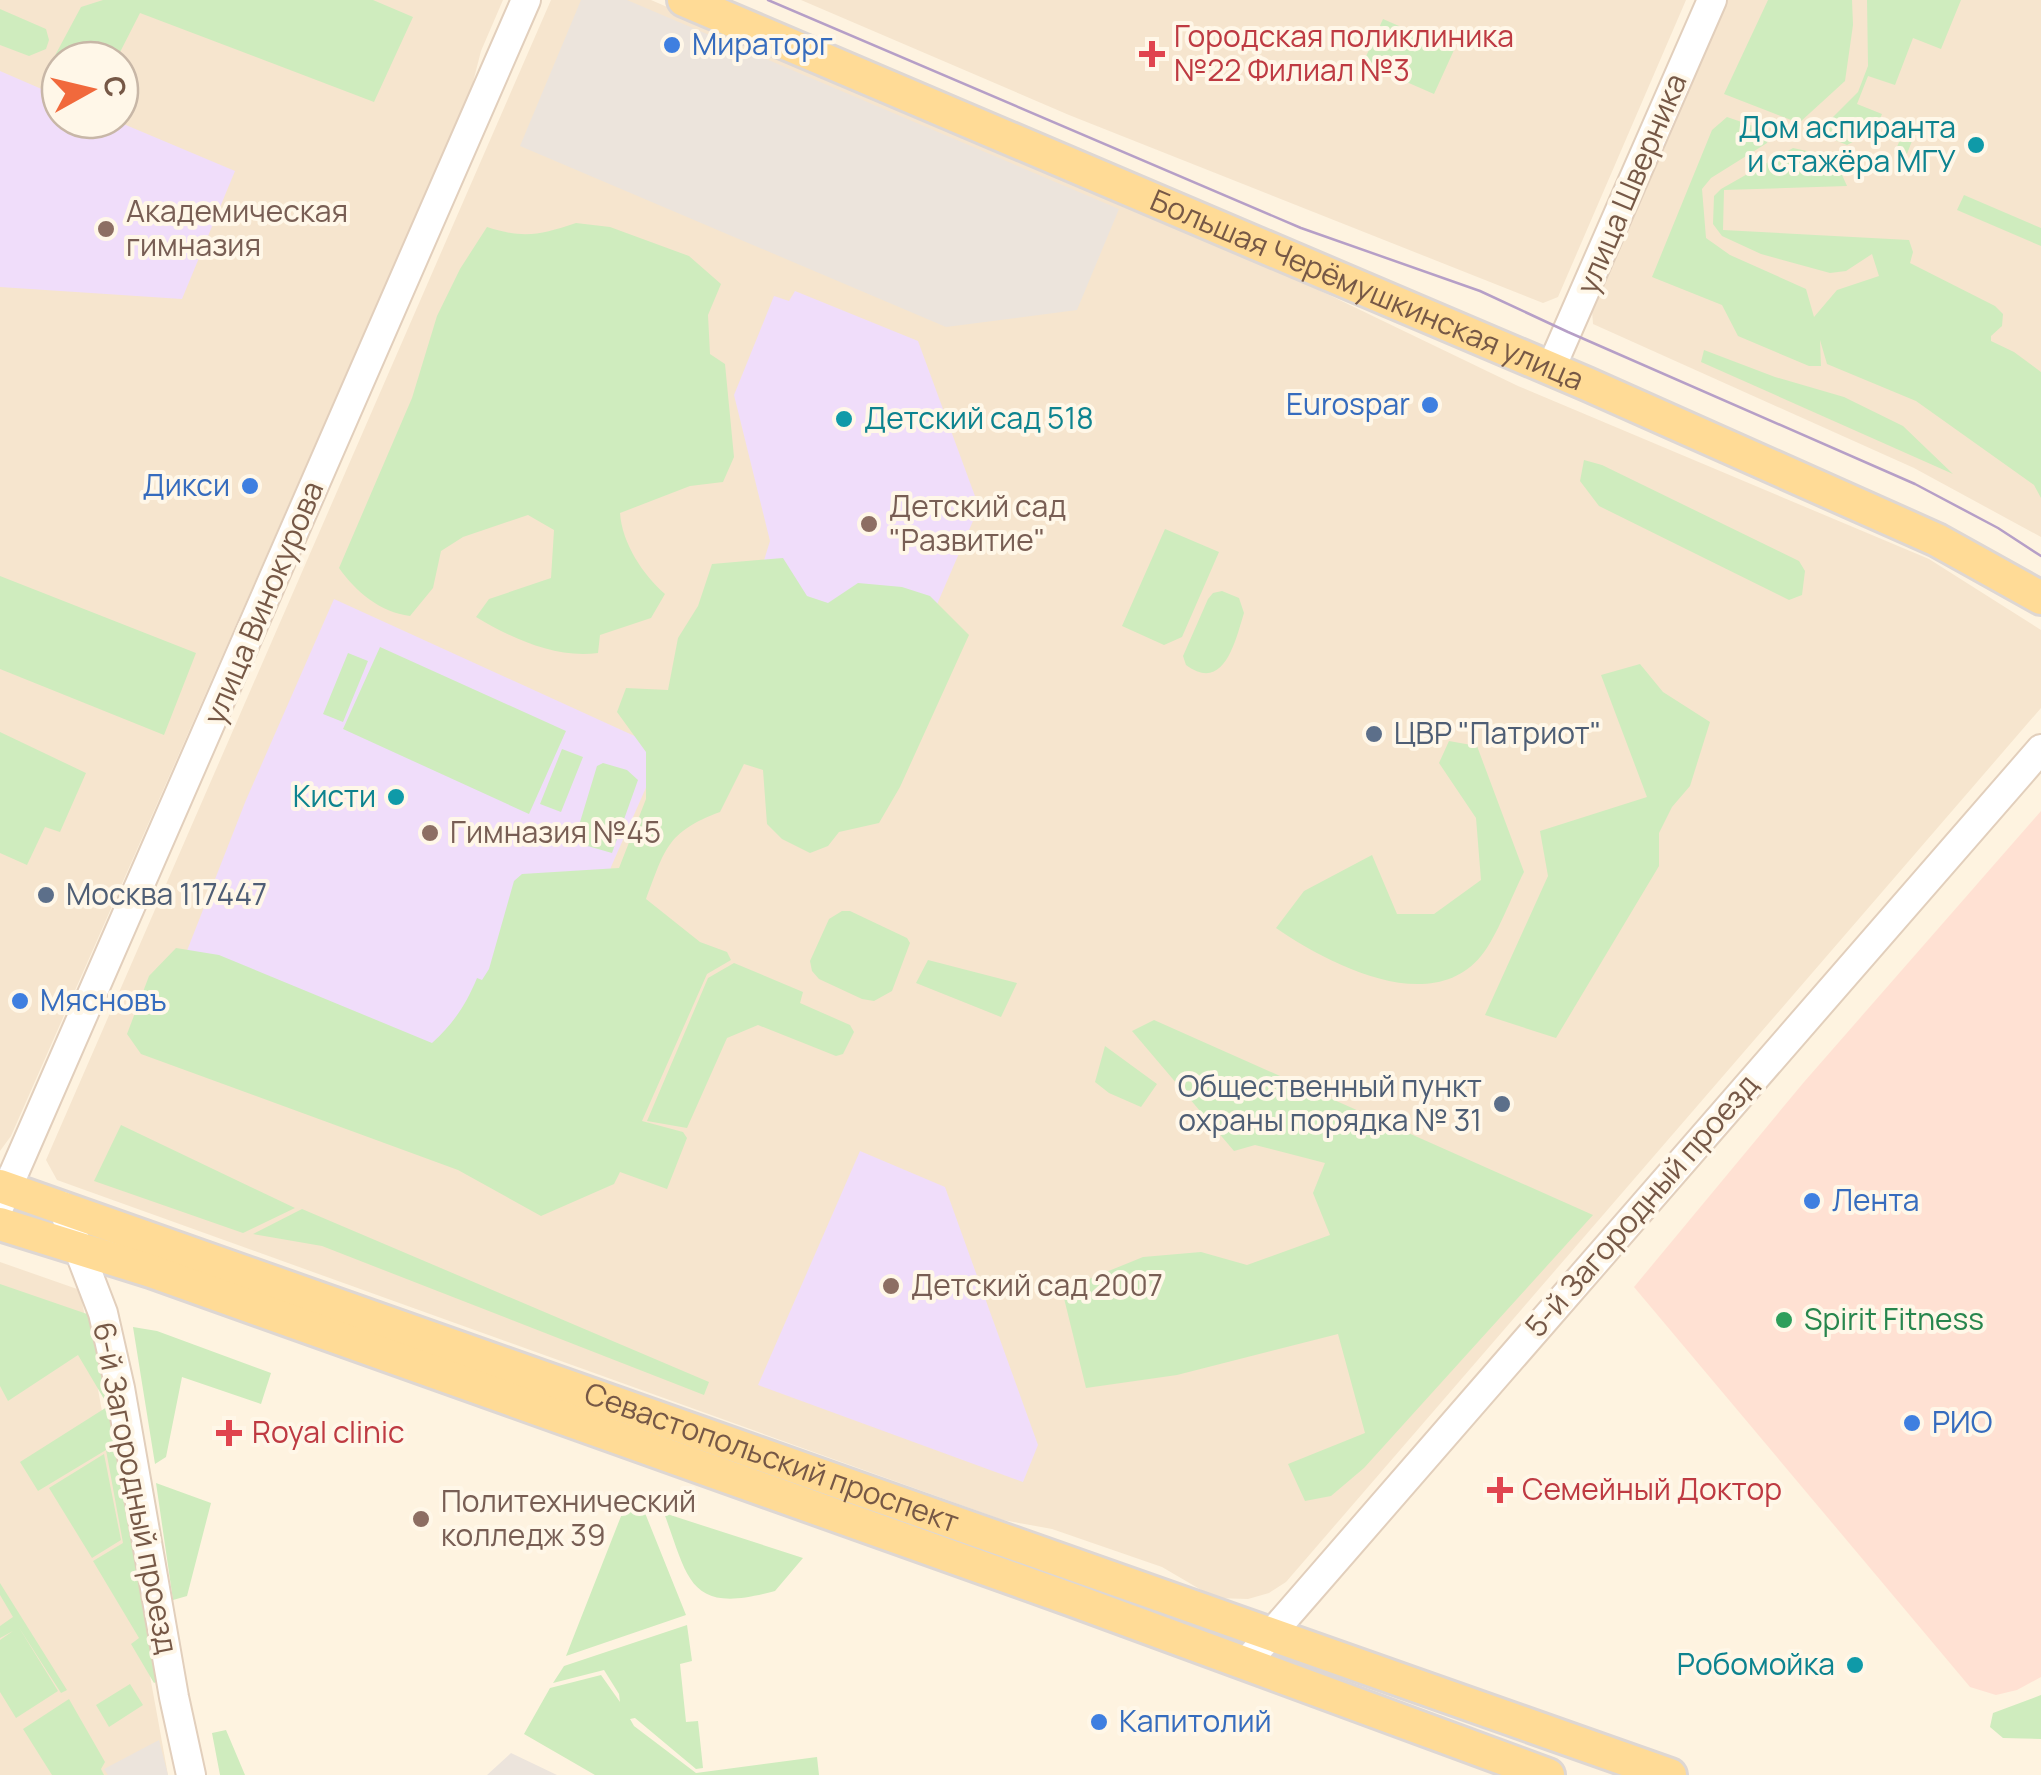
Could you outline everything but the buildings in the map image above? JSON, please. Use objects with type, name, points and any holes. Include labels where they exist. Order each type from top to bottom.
[{"type":"main road","name":"Большая Черёмушкинская улица","points":[[684,0],[1551,368],[1937,540],[2041,598]]},
{"type":"main road","name":"Севастопольский проспект","points":[[3,1193],[62,1206],[1670,1775]]},
{"type":"main road","name":"Севастопольский проспект","points":[[0,1224],[79,1247],[1073,1600],[1538,1771]]},
{"type":"street","name":"улица Винокурова","points":[[3,1193],[526,0]]},
{"type":"street","name":"улица Шверника","points":[[1551,368],[1712,0]]},
{"type":"street","name":"5-й Загородный проезд","points":[[1245,1664],[2041,750]]},
{"type":"street","name":"6-й Загородный проезд","points":[[62,1206],[102,1313],[120,1388],[191,1775]]},
{"type":"street","name":"Севастопольский проспект","points":[[1538,1771],[1516,1757],[1515,1741],[1525,1730],[1541,1729]]},
{"type":"shaded area","points":[[0,0],[503,0],[481,51],[471,90],[11,1136],[0,1151]]},
{"type":"shaded area","points":[[551,0],[651,0],[1267,265],[1518,386],[1929,559],[2041,630],[2041,708],[1286,1582],[1269,1593],[1248,1599],[1215,1598],[1162,1567],[1052,1529],[1003,1520],[57,1180],[46,1160]]},
{"type":"shaded area","points":[[581,0],[627,0],[1119,209],[1077,310],[946,327],[520,146]]},
{"type":"shaded area","points":[[801,0],[1686,0],[1558,297],[1543,303],[1069,115]]},
{"type":"shaded area","points":[[1726,0],[2041,0],[2041,537],[1914,468],[1593,324],[1592,310]]},
{"type":"shaded area","name":"Академическая гимназия","points":[[0,71],[40,88],[40,140],[140,140],[140,131],[235,171],[182,299],[0,287]]},
{"type":"shaded area","name":"Детский сад \"Развитие\"","points":[[795,291],[918,341],[979,507],[885,725],[741,634],[770,541],[734,395],[774,296],[789,301]]},
{"type":"shaded area","name":"Гимназия №45","points":[[334,599],[663,749],[611,867],[600,936],[527,1117],[181,966],[246,800]]},
{"type":"shaded area","points":[[2041,811],[2041,1677],[2017,1690],[1996,1695],[1970,1687],[1634,1287],[1804,1082]]},
{"type":"shaded area","name":"Детский сад 2007","points":[[860,1151],[945,1187],[1038,1445],[1023,1482],[758,1385]]},
{"type":"shaded area","points":[[0,1262],[80,1290],[168,1775],[0,1775]]},
{"type":"shaded area","points":[[159,1740],[168,1775],[108,1775],[104,1769]]},
{"type":"shaded area","points":[[511,1753],[557,1775],[487,1775]]},
{"type":"green space","points":[[103,0],[373,0],[413,17],[374,102],[140,13],[126,40],[63,40],[81,7]]},
{"type":"green space","points":[[1768,0],[1852,0],[1853,25],[1845,81],[1799,123],[1724,94]]},
{"type":"green space","points":[[1867,0],[1961,0],[1941,49],[1913,38],[1895,85],[1868,76],[1857,104],[1882,114],[1872,138],[1860,138],[1847,145],[1825,136],[1822,128],[1858,92],[1868,66]]},
{"type":"green space","points":[[0,9],[46,29],[49,40],[40,40],[40,51],[29,56],[0,45]]},
{"type":"green space","points":[[1383,19],[1454,50],[1434,94],[1363,63]]},
{"type":"green space","points":[[1727,117],[1770,135],[1767,143],[1711,178],[1702,189],[1706,238],[1730,255],[1806,289],[1814,317],[1837,290],[1879,276],[1872,254],[1846,271],[1830,273],[1761,254],[1722,236],[1713,224],[1714,196],[1721,189],[1793,148],[1834,157],[1847,186],[1724,190],[1723,230],[1909,240],[1913,252],[1910,263],[1995,306],[2003,314],[2002,326],[1991,341],[2041,372],[2041,498],[2034,485],[1916,401],[1827,364],[1820,340],[1821,366],[1809,366],[1738,336],[1722,305],[1652,277],[1712,130]]},
{"type":"green space","points":[[1907,123],[1917,128],[1905,159],[1894,154]]},
{"type":"green space","points":[[1964,195],[2041,228],[2041,246],[1957,210]]},
{"type":"green space","points":[[576,223],[610,227],[689,256],[721,284],[708,315],[710,354],[725,364],[734,457],[723,482],[690,486],[620,513],[635,558],[665,594],[651,618],[600,635],[598,653],[582,654],[534,645],[476,617],[489,599],[551,578],[554,530],[528,515],[463,537],[441,551],[433,588],[410,616],[370,600],[339,568],[412,398],[437,316],[487,227],[532,234]]},
{"type":"green space","points":[[1704,350],[1844,397],[1903,426],[1953,474],[1701,362]]},
{"type":"green space","points":[[1584,460],[1602,465],[1799,561],[1805,571],[1802,595],[1789,600],[1599,506],[1580,481]]},
{"type":"green space","points":[[1165,529],[1219,552],[1182,637],[1164,645],[1122,626]]},
{"type":"green space","points":[[783,558],[807,596],[828,603],[858,583],[902,587],[930,596],[969,635],[900,787],[879,823],[839,832],[828,846],[810,853],[782,839],[767,824],[763,770],[744,764],[720,812],[688,827],[664,855],[646,899],[700,942],[727,952],[731,960],[707,974],[642,1121],[683,1132],[687,1138],[667,1189],[620,1172],[614,1184],[541,1216],[458,1170],[141,1054],[127,1034],[149,976],[176,948],[219,955],[432,1043],[458,1014],[477,978],[482,980],[489,969],[514,881],[522,874],[619,868],[646,799],[646,752],[617,712],[626,688],[668,690],[678,638],[698,606],[712,564]]},
{"type":"green space","points":[[0,576],[196,653],[164,735],[0,669]]},
{"type":"green space","points":[[1222,591],[1239,598],[1244,613],[1226,660],[1210,673],[1199,672],[1186,665],[1183,656],[1208,599]]},
{"type":"green space","points":[[380,647],[566,731],[529,814],[343,729]]},
{"type":"green space","points":[[348,653],[368,661],[343,722],[323,714]]},
{"type":"green space","points":[[1640,664],[1663,692],[1710,722],[1690,786],[1672,807],[1659,833],[1659,866],[1556,1038],[1485,1015],[1548,876],[1540,831],[1647,797],[1601,675]]},
{"type":"green space","points":[[0,732],[86,773],[60,832],[45,827],[27,865],[0,853]]},
{"type":"green space","points":[[1449,741],[1477,746],[1524,872],[1481,956],[1460,974],[1435,983],[1407,984],[1350,969],[1276,928],[1304,891],[1372,855],[1397,914],[1434,914],[1481,880],[1476,818],[1439,763]]},
{"type":"green space","points":[[562,749],[583,757],[561,812],[540,804]]},
{"type":"green space","points":[[603,763],[627,770],[638,780],[612,853],[584,845],[577,832],[597,766]]},
{"type":"green space","points":[[850,911],[910,943],[892,991],[874,1001],[819,979],[812,971],[810,961],[829,919]]},
{"type":"green space","points":[[928,960],[1017,983],[1001,1017],[916,983]]},
{"type":"green space","points":[[734,963],[803,992],[800,1003],[850,1025],[854,1032],[843,1054],[836,1056],[758,1025],[727,1038],[687,1128],[647,1121],[708,978]]},
{"type":"green space","points":[[1154,1020],[1593,1215],[1364,1468],[1331,1496],[1305,1501],[1288,1464],[1365,1433],[1338,1334],[1177,1375],[1086,1388],[1062,1290],[1143,1257],[1201,1252],[1247,1265],[1330,1235],[1313,1193],[1325,1163],[1255,1145],[1234,1151],[1132,1031]]},
{"type":"green space","points":[[1105,1046],[1157,1084],[1141,1107],[1095,1082]]},
{"type":"green space","points":[[121,1125],[295,1208],[243,1233],[94,1181]]},
{"type":"green space","points":[[302,1209],[709,1382],[704,1395],[322,1246],[253,1234]]},
{"type":"green space","points":[[0,1284],[90,1315],[117,1398],[107,1404],[78,1355],[8,1401],[0,1386]]},
{"type":"green space","points":[[133,1327],[157,1331],[271,1373],[261,1404],[182,1377],[166,1457],[155,1464]]},
{"type":"green space","points":[[118,1400],[166,1677],[154,1683],[131,1644],[139,1638],[93,1561],[123,1543],[106,1450],[38,1491],[20,1462]]},
{"type":"green space","points":[[104,1454],[121,1540],[92,1558],[49,1488]]},
{"type":"green space","points":[[156,1483],[211,1503],[187,1596],[173,1600]]},
{"type":"green space","points":[[627,1501],[643,1508],[686,1615],[566,1656]]},
{"type":"green space","points":[[664,1513],[803,1558],[775,1591],[747,1597],[709,1595],[687,1574]]},
{"type":"green space","points":[[0,1583],[67,1690],[61,1693],[18,1626],[58,1691],[16,1718],[0,1692],[0,1640],[13,1631],[0,1638],[0,1626],[13,1617],[0,1595]]},
{"type":"green space","points":[[687,1625],[692,1661],[680,1664],[686,1722],[698,1721],[703,1768],[696,1769],[635,1718],[630,1719],[634,1726],[696,1773],[817,1757],[819,1775],[595,1775],[524,1734],[550,1688],[601,1675],[620,1702],[604,1670],[553,1683],[564,1666]]},
{"type":"green space","points":[[130,1684],[143,1705],[109,1727],[96,1705]]},
{"type":"green space","points":[[2041,1695],[2041,1739],[2003,1738],[1990,1727],[1993,1713]]},
{"type":"green space","points":[[69,1699],[105,1762],[101,1769],[104,1775],[52,1775],[23,1729]]},
{"type":"green space","points":[[226,1730],[245,1775],[220,1775],[212,1733]]},
{"type":"tram line","points":[[768,0],[1301,228],[1480,291],[1915,484],[2041,556]]},
{"type":"place","name":"Мираторг","points":[[672,45]]},
{"type":"place","name":"Городская поликлиника №22 Филиал №3","points":[[1152,54]]},
{"type":"place","name":"Дом аспиранта и стажёра МГУ","points":[[1976,145]]},
{"type":"place","name":"Академическая гимназия","points":[[106,229]]},
{"type":"place","name":"Eurospar","points":[[1430,405]]},
{"type":"place","name":"Детский сад 518","points":[[844,419]]},
{"type":"place","name":"Дикси","points":[[250,486]]},
{"type":"place","name":"Детский сад \"Развитие\"","points":[[869,524]]},
{"type":"place","name":"ЦВР \"Патриот\"","points":[[1374,734]]},
{"type":"place","name":"Кисти","points":[[396,797]]},
{"type":"place","name":"Гимназия №45","points":[[430,833]]},
{"type":"place","name":"Москва 117447","points":[[46,895]]},
{"type":"place","name":"Мясновъ","points":[[20,1001]]},
{"type":"place","name":"Общественный пункт охраны порядка № 31","points":[[1502,1104]]},
{"type":"place","name":"Лента","points":[[1812,1201]]},
{"type":"place","name":"Детский сад 2007","points":[[891,1286]]},
{"type":"place","name":"Spirit Fitness","points":[[1784,1320]]},
{"type":"place","name":"РИО","points":[[1912,1423]]},
{"type":"place","name":"Royal clinic","points":[[229,1433]]},
{"type":"place","name":"Семейный Доктор","points":[[1500,1490]]},
{"type":"place","name":"Политехнический колледж 39","points":[[421,1519]]},
{"type":"place","name":"Робомойка","points":[[1855,1665]]},
{"type":"place","name":"Капитолий","points":[[1099,1722]]}]
